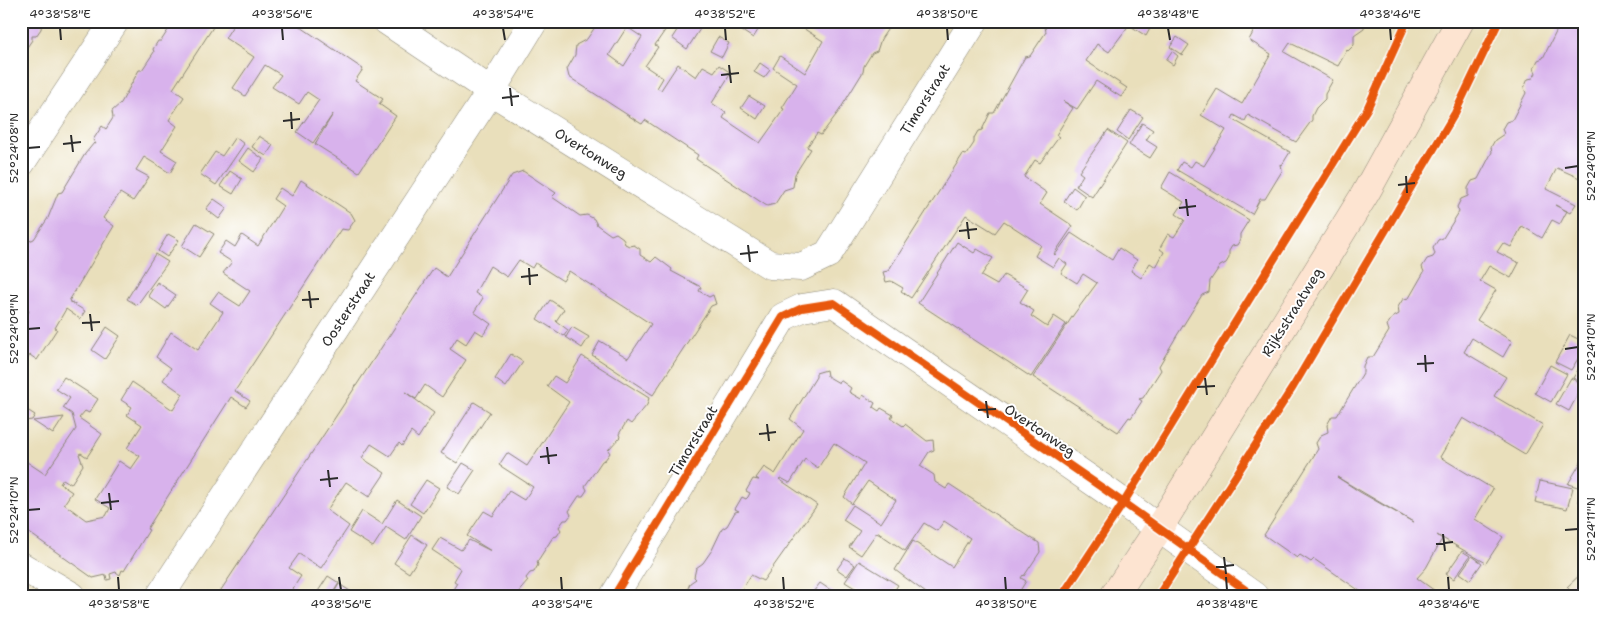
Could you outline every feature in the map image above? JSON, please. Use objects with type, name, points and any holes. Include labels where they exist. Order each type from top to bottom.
[{"type":"main road","name":"Rijksstraatweg","points":[[1114,596],[1159,528],[1365,194],[1460,21]]},
{"type":"street","points":[[21,162],[115,21]]},
{"type":"street","name":"Overtonweg","points":[[387,21],[492,91],[770,266],[801,267]]},
{"type":"street","name":"Oosterstraat","points":[[160,596],[492,91],[534,21]]},
{"type":"street","name":"Timorstraat","points":[[801,267],[828,254],[974,21]]},
{"type":"street","name":"Overtonweg","points":[[802,308],[834,303],[1254,596]]},
{"type":"street","name":"Timorstraat","points":[[614,596],[783,317],[802,308]]},
{"type":"street","points":[[21,566],[72,596]]},
{"type":"building","points":[[21,21],[42,21],[41,29],[36,36],[32,36],[32,40],[21,56]]},
{"type":"building","points":[[174,21],[217,21],[173,89],[184,97],[169,120],[177,126],[161,151],[177,161],[170,173],[144,157],[136,170],[149,177],[133,201],[120,193],[103,218],[114,226],[69,301],[85,311],[80,319],[66,309],[55,328],[57,329],[37,360],[30,355],[21,368],[21,315],[25,318],[29,311],[21,305],[22,249],[27,242],[34,239],[48,218],[58,193],[62,192],[85,154],[94,143],[96,144],[93,140],[102,126],[106,129],[113,118],[112,111],[121,103],[139,70],[142,70],[154,52],[153,49],[158,41],[161,41]]},
{"type":"building","points":[[236,21],[292,21],[363,69],[355,81],[383,99],[379,104],[396,116],[359,172],[315,144],[333,114],[313,143],[297,132],[319,100],[307,92],[299,104],[272,87],[281,75],[265,65],[245,96],[233,88],[254,57],[225,38]]},
{"type":"building","points":[[599,21],[654,21],[666,29],[655,45],[658,47],[645,66],[663,78],[657,88],[661,90],[678,64],[696,77],[703,66],[714,72],[719,65],[731,73],[712,103],[726,113],[723,118],[760,143],[784,109],[782,108],[797,84],[773,68],[780,56],[805,73],[823,41],[795,23],[796,21],[893,21],[881,39],[877,51],[872,53],[864,66],[863,72],[839,111],[821,135],[817,133],[807,147],[811,149],[795,174],[793,187],[784,190],[775,204],[767,206],[696,159],[698,155],[645,120],[642,124],[640,123],[569,77],[567,69],[575,55],[576,45],[587,39]],"holes":[[[627,27],[642,37],[624,66],[609,55]]]},
{"type":"building","points":[[683,21],[696,21],[702,26],[687,49],[672,38]]},
{"type":"building","points":[[744,21],[761,21],[762,24],[753,38],[739,29]]},
{"type":"building","points":[[1049,21],[1147,21],[1152,25],[1146,36],[1129,25],[1109,52],[1097,44],[1086,61],[1127,88],[1121,97],[1096,81],[1077,109],[1063,101],[1073,108],[1056,135],[1059,137],[1040,163],[1035,160],[1024,177],[1047,193],[1040,204],[1073,226],[1055,255],[1071,233],[1112,260],[1119,248],[1137,260],[1131,271],[1141,278],[1150,263],[1156,267],[1164,252],[1160,249],[1161,246],[1168,234],[1174,237],[1185,220],[1176,214],[1184,202],[1161,188],[1170,172],[1249,220],[1240,234],[1240,240],[1237,245],[1232,246],[1229,251],[1229,258],[1226,263],[1220,266],[1210,281],[1209,292],[1202,295],[1159,366],[1161,370],[1143,398],[1139,399],[1142,401],[1131,418],[1129,417],[1118,432],[1033,377],[1074,314],[1097,283],[1083,274],[1077,283],[1061,273],[1067,264],[1059,258],[1053,267],[1035,256],[1041,245],[1004,221],[995,233],[966,215],[911,298],[901,291],[903,288],[891,281],[886,282],[883,272],[888,271],[963,154],[966,155],[974,143],[974,138],[978,131],[982,130],[990,113],[994,113],[1025,57],[1030,56],[1046,32],[1045,27]]},
{"type":"building","points":[[1249,21],[1365,21],[1364,28],[1354,35],[1354,45],[1347,50],[1338,66],[1290,43],[1284,52],[1333,80],[1325,94],[1325,99],[1316,108],[1312,120],[1296,142],[1248,115],[1245,121],[1234,115],[1232,119],[1290,152],[1281,164],[1282,171],[1265,199],[1260,199],[1252,214],[1177,170],[1182,162],[1191,167],[1195,161],[1204,166],[1226,130],[1201,115],[1217,89],[1242,104],[1271,54],[1249,40],[1257,25]]},
{"type":"building","points":[[1557,21],[1584,21],[1584,180],[1557,168],[1546,189],[1576,204],[1570,213],[1567,211],[1560,224],[1552,220],[1542,238],[1522,226],[1511,247],[1503,243],[1497,252],[1519,263],[1511,278],[1489,266],[1480,281],[1496,290],[1477,320],[1512,341],[1503,357],[1472,338],[1464,352],[1506,377],[1494,396],[1543,425],[1525,455],[1463,418],[1440,457],[1493,489],[1475,519],[1503,537],[1486,563],[1437,535],[1442,539],[1426,568],[1417,578],[1442,596],[1367,596],[1314,559],[1311,562],[1300,555],[1297,558],[1264,535],[1318,449],[1316,443],[1321,435],[1328,432],[1327,425],[1332,416],[1337,416],[1363,373],[1363,366],[1367,357],[1373,357],[1389,331],[1387,325],[1392,318],[1399,314],[1398,307],[1403,299],[1409,298],[1424,272],[1422,267],[1427,259],[1435,254],[1433,248],[1438,240],[1443,238],[1459,212],[1457,207],[1461,199],[1468,196],[1468,188],[1472,181],[1478,179],[1492,152],[1491,147],[1495,140],[1504,134],[1502,129],[1506,122],[1512,120],[1526,93],[1524,88],[1528,79],[1533,78],[1536,73],[1534,68],[1538,60],[1543,58],[1557,30],[1554,26]],"holes":[[[1337,477],[1413,522],[1360,492]]]},
{"type":"building","points":[[718,37],[729,43],[722,57],[710,51]]},
{"type":"building","points":[[1177,37],[1189,45],[1182,55],[1170,47]]},
{"type":"building","points":[[1172,51],[1178,56],[1173,65],[1166,60]]},
{"type":"building","points":[[760,63],[770,70],[764,78],[754,72]]},
{"type":"building","points":[[749,96],[765,106],[757,119],[741,108]]},
{"type":"building","points":[[1131,110],[1143,117],[1128,140],[1117,132]]},
{"type":"building","points":[[1142,123],[1153,130],[1146,140],[1157,147],[1150,158],[1129,145]]},
{"type":"building","points":[[1108,130],[1127,143],[1092,197],[1076,186],[1083,175],[1079,172]]},
{"type":"building","points":[[259,136],[273,145],[266,156],[252,147]]},
{"type":"building","points":[[235,137],[244,144],[216,185],[200,174],[215,152],[222,156]]},
{"type":"building","points":[[248,148],[263,159],[254,172],[239,161]]},
{"type":"building","points":[[230,171],[242,179],[233,194],[220,186]]},
{"type":"building","points":[[523,171],[556,193],[552,197],[580,216],[587,215],[594,219],[597,225],[611,235],[616,233],[623,238],[625,244],[629,246],[634,245],[640,249],[640,255],[651,262],[656,257],[672,269],[671,271],[701,287],[699,291],[709,297],[713,295],[716,304],[711,306],[653,395],[592,355],[600,341],[628,358],[651,324],[569,271],[563,281],[535,263],[532,268],[519,260],[507,277],[490,266],[475,293],[483,298],[474,312],[491,324],[483,335],[475,330],[466,344],[457,338],[450,349],[466,360],[442,397],[425,385],[416,399],[405,392],[434,413],[418,438],[411,432],[402,446],[399,443],[390,456],[371,444],[362,458],[385,473],[369,497],[346,482],[327,510],[349,526],[321,568],[299,554],[289,568],[301,576],[288,596],[279,596],[273,592],[271,596],[217,596],[434,268],[447,277],[512,175]]},
{"type":"building","points":[[301,180],[351,213],[355,220],[348,230],[341,229],[235,391],[250,401],[246,407],[231,397],[120,575],[116,572],[110,574],[111,579],[107,580],[106,575],[93,578],[21,527],[21,458],[45,474],[76,429],[72,414],[63,408],[70,398],[56,389],[64,377],[98,399],[89,413],[85,411],[79,418],[102,434],[87,457],[81,453],[79,454],[83,465],[71,484],[63,479],[60,484],[72,492],[64,504],[86,520],[106,516],[110,508],[95,499],[119,461],[131,469],[140,456],[127,448],[142,425],[127,415],[132,407],[121,400],[132,382],[173,410],[183,394],[163,380],[171,368],[156,357],[171,332],[198,350],[223,312],[210,303],[218,292],[240,306],[250,291],[223,273],[232,262],[218,253],[226,241],[235,247],[242,235],[258,246],[283,206],[273,199],[280,188],[292,196]]},
{"type":"building","points":[[1073,187],[1085,196],[1077,210],[1064,201]]},
{"type":"building","points":[[214,199],[227,208],[219,219],[206,209]]},
{"type":"building","points":[[196,223],[214,234],[199,257],[182,246]]},
{"type":"building","points":[[168,234],[179,240],[167,257],[158,251]]},
{"type":"building","points":[[957,242],[974,253],[977,249],[993,258],[981,276],[997,285],[1004,275],[1028,289],[1020,302],[1034,311],[1031,316],[1047,327],[1054,316],[1066,324],[1031,377],[918,303]]},
{"type":"building","points":[[155,254],[168,262],[137,305],[127,299]]},
{"type":"building","points":[[157,282],[176,295],[166,309],[148,296]]},
{"type":"building","points":[[550,300],[564,309],[556,321],[568,330],[564,336],[537,319]]},
{"type":"building","points":[[1584,320],[1584,333],[1578,330]]},
{"type":"building","points":[[107,327],[120,336],[105,359],[92,350]]},
{"type":"building","points":[[572,327],[589,337],[582,348],[566,337]]},
{"type":"building","points":[[1570,335],[1584,342],[1584,349],[1571,370],[1555,362]]},
{"type":"building","points":[[511,354],[523,362],[506,387],[495,379]]},
{"type":"building","points":[[582,356],[649,398],[647,405],[631,424],[627,421],[619,434],[620,437],[608,450],[610,453],[602,461],[585,486],[587,490],[583,496],[579,496],[569,511],[571,515],[559,527],[561,530],[557,536],[553,537],[537,562],[538,565],[534,572],[530,573],[526,578],[528,581],[515,596],[449,596],[457,583],[454,581],[461,569],[432,550],[440,538],[461,550],[469,540],[491,551],[467,536],[484,511],[493,516],[509,491],[524,500],[533,487],[499,465],[507,453],[527,466],[569,402],[547,386],[554,376],[565,383]]},
{"type":"building","points":[[1584,360],[1584,384],[1573,378]]},
{"type":"building","points":[[1550,365],[1567,374],[1551,402],[1535,393]]},
{"type":"building","points":[[826,370],[827,376],[839,383],[840,380],[851,388],[849,392],[861,399],[863,395],[875,403],[873,407],[879,411],[881,408],[893,415],[891,418],[903,426],[905,424],[927,441],[933,440],[934,450],[929,452],[920,466],[934,475],[935,482],[946,489],[949,484],[1039,543],[1040,552],[1021,578],[1026,581],[1018,594],[1013,591],[1010,596],[930,596],[895,570],[913,541],[952,567],[970,538],[944,521],[937,531],[924,523],[905,551],[877,532],[861,555],[849,547],[860,531],[843,520],[853,505],[881,523],[896,500],[868,481],[852,504],[844,497],[865,463],[834,443],[818,468],[805,459],[790,483],[781,478],[779,479],[817,505],[763,581],[751,575],[738,596],[685,596],[690,583],[696,579],[694,577],[696,568],[703,563],[712,550],[722,529],[727,526],[735,512],[739,511],[735,509],[742,497],[746,499],[748,497],[750,493],[746,491],[753,479],[759,480],[756,478],[764,467],[775,474],[803,429],[790,419],[816,377],[816,373]]},
{"type":"building","points":[[1571,378],[1583,385],[1569,411],[1556,404]]},
{"type":"building","points":[[474,402],[490,412],[457,463],[441,453]]},
{"type":"building","points":[[21,406],[35,415],[32,420],[25,421],[21,426]]},
{"type":"building","points":[[64,417],[53,434],[33,421]]},
{"type":"building","points":[[21,447],[26,451],[21,458]]},
{"type":"building","points":[[1584,457],[1584,502],[1578,501],[1581,488],[1568,484]]},
{"type":"building","points":[[463,463],[475,470],[459,494],[447,487]]},
{"type":"building","points":[[426,480],[439,488],[423,513],[410,504]]},
{"type":"building","points":[[1540,481],[1573,488],[1567,509],[1535,502]]},
{"type":"building","points":[[397,500],[421,516],[406,540],[386,527],[373,547],[349,532],[362,511],[382,524]]},
{"type":"building","points":[[412,535],[427,545],[409,573],[394,563]]},
{"type":"building","points":[[1462,551],[1470,556],[1454,579],[1446,574]]},
{"type":"building","points":[[1472,556],[1482,563],[1470,580],[1460,573]]},
{"type":"building","points":[[845,558],[855,565],[847,576],[837,569]]},
{"type":"building","points":[[859,561],[898,585],[891,596],[868,596],[845,582]]},
{"type":"building","points":[[1584,571],[1584,596],[1575,596],[1567,587]]},
{"type":"building","points":[[328,576],[339,583],[331,596],[315,596]]},
{"type":"building","points":[[820,583],[835,593],[833,596],[810,596]]},
{"type":"building","points":[[339,584],[358,596],[332,596]]},
{"type":"building","points":[[1449,589],[1459,596],[1444,596]]},
{"type":"building","points":[[1537,591],[1546,596],[1534,596]]},
{"type":"cycle path","points":[[1062,596],[1124,502],[1367,109],[1407,21]]},
{"type":"cycle path","points":[[1158,596],[1293,387],[1455,113],[1499,21]]},
{"type":"cycle path","points":[[614,596],[783,317],[802,308],[834,303],[1104,489],[1254,596]]}]
